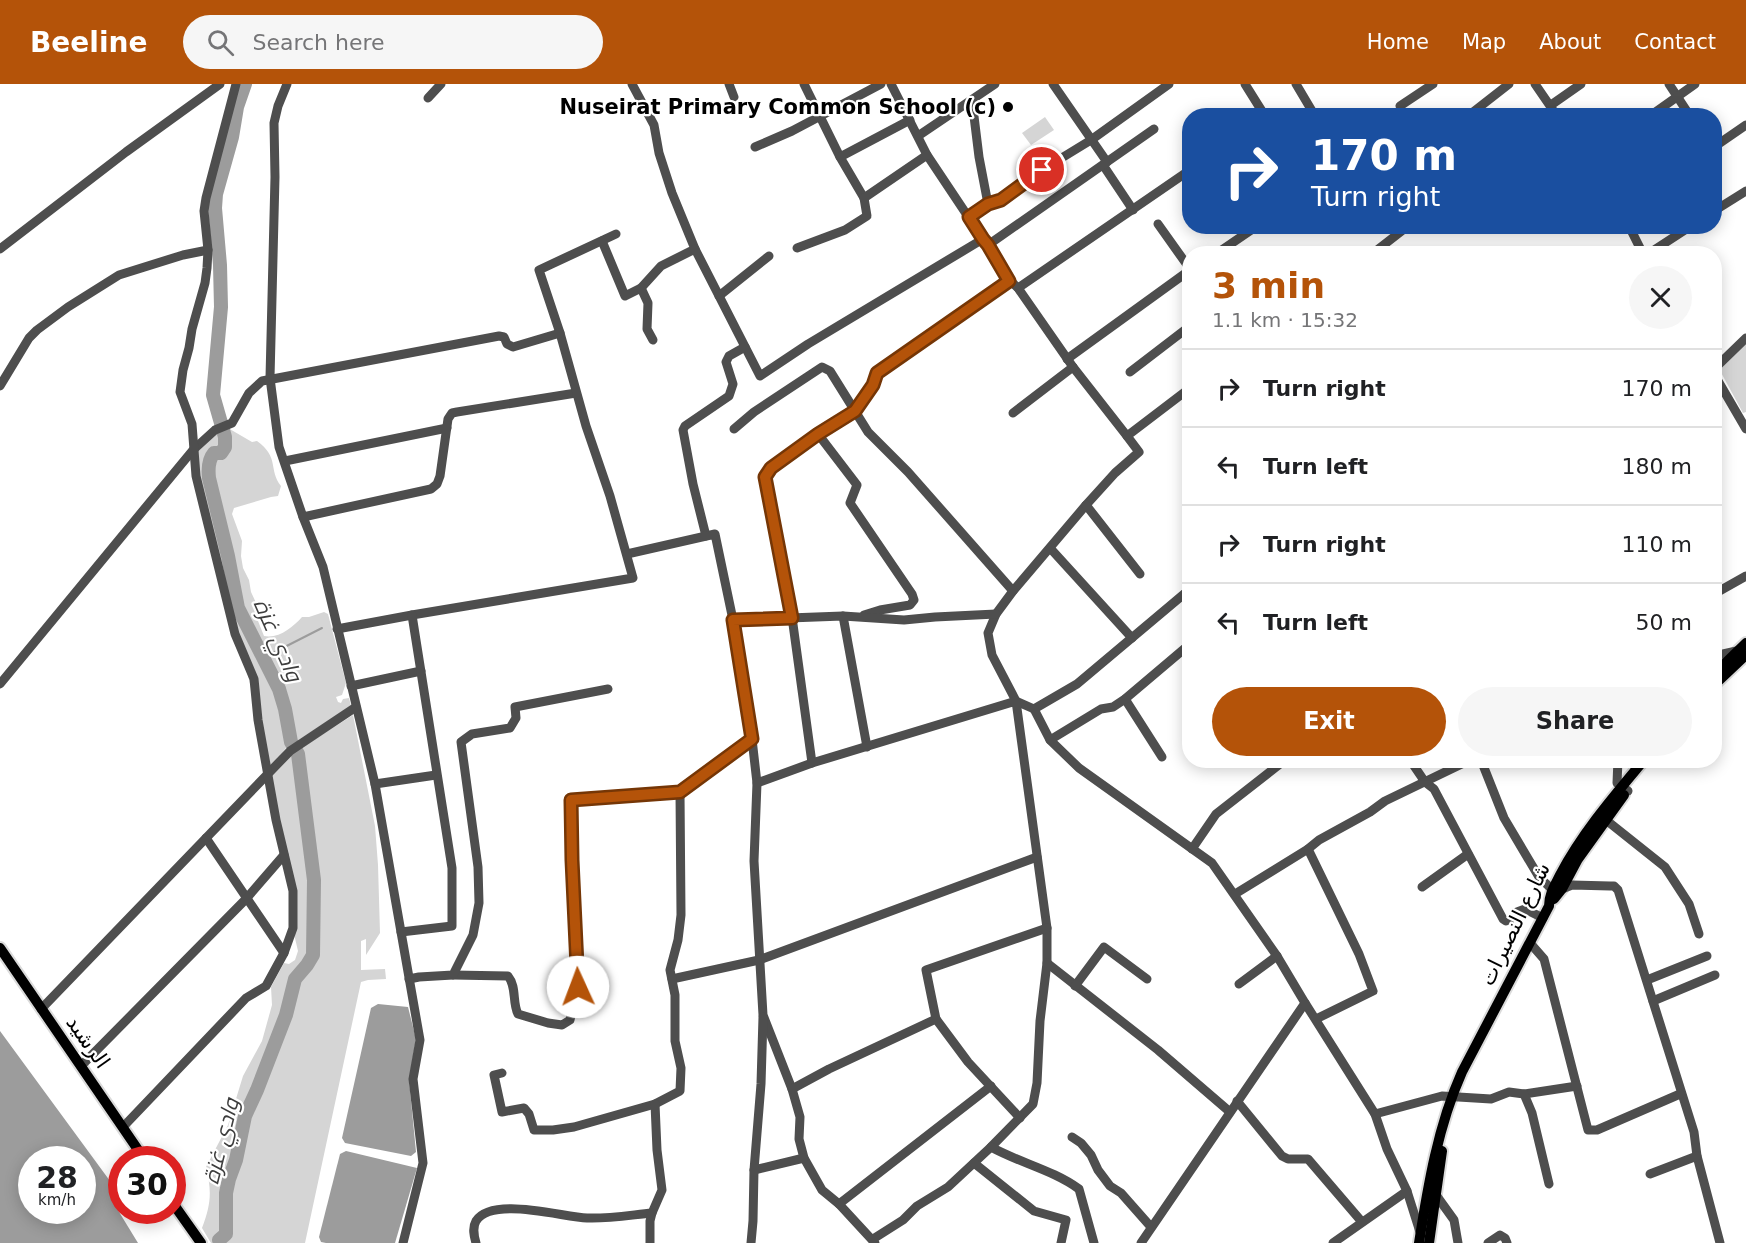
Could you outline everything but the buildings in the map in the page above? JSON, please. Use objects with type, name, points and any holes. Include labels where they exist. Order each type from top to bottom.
[{"type":"main road","points":[[1722,668],[1744,650]]},
{"type":"main road","points":[[1722,676],[1744,650]]},
{"type":"main road","name":"شارع النصيرات","points":[[1419,1237],[1437,1144],[1451,1097],[1462,1072],[1557,891],[1568,861],[1581,840],[1625,789],[1639,768]]},
{"type":"main road","points":[[1557,891],[1625,789],[1645,768]]},
{"type":"main road","name":"الرشيد","points":[[0,948],[136,1146]]},
{"type":"main road","name":"شارع النصيرات","points":[[1428,1243],[1444,1142],[1444,1119]]},
{"type":"main road","points":[[186,1221],[201,1243]]},
{"type":"street","points":[[0,249],[126,152],[220,84]]},
{"type":"street","points":[[123,1127],[246,998],[266,986],[284,953],[293,928],[293,891],[268,775],[258,720],[254,679],[235,634],[196,476],[192,424],[180,392],[192,329],[205,283],[208,250],[204,211],[206,198],[236,84]]},
{"type":"street","points":[[287,84],[274,123],[275,177],[270,378],[279,447],[323,567],[375,784],[420,1040],[413,1079],[423,1163],[403,1243]]},
{"type":"street","points":[[428,98],[441,84]]},
{"type":"street","points":[[632,84],[654,125],[659,153],[672,193],[695,249],[760,376],[808,345],[986,242],[1154,129]]},
{"type":"street","points":[[729,84],[734,97]]},
{"type":"street","points":[[797,248],[845,230],[867,216],[864,198],[840,157],[804,84]]},
{"type":"street","points":[[755,147],[821,117],[881,84]]},
{"type":"street","points":[[763,1015],[800,1116],[799,1139],[804,1158],[822,1190],[839,1204],[874,1241],[903,1220],[916,1206],[948,1187],[992,1147],[1033,1104],[1037,1083],[1040,1021],[1047,963],[1047,928],[1016,701],[992,655],[988,633],[996,614],[1013,591],[1115,473],[1139,452],[1067,359],[1018,288],[1009,281],[986,242],[927,155],[891,84]]},
{"type":"street","points":[[918,136],[994,84]]},
{"type":"street","points":[[1053,84],[1091,140],[1133,210]]},
{"type":"street","points":[[969,217],[988,204],[1001,200],[1169,84]]},
{"type":"street","points":[[1245,84],[1260,108]]},
{"type":"street","points":[[1296,84],[1310,108]]},
{"type":"street","points":[[1400,106],[1433,84]]},
{"type":"street","points":[[1478,108],[1509,84]]},
{"type":"street","points":[[1535,84],[1553,108]]},
{"type":"street","points":[[1551,105],[1581,84]]},
{"type":"street","points":[[1669,84],[1685,108]]},
{"type":"street","points":[[1661,108],[1695,84]]},
{"type":"street","points":[[972,100],[988,204]]},
{"type":"street","points":[[840,157],[909,120]]},
{"type":"street","points":[[1722,142],[1746,125]]},
{"type":"street","points":[[864,198],[927,155]]},
{"type":"street","points":[[1018,288],[1182,176]]},
{"type":"street","points":[[1722,207],[1746,191]]},
{"type":"street","points":[[1158,224],[1182,258]]},
{"type":"street","points":[[337,629],[633,579],[539,270],[616,234]]},
{"type":"street","points":[[1230,246],[1247,234]]},
{"type":"street","points":[[1382,246],[1398,234]]},
{"type":"street","points":[[1660,246],[1679,234]]},
{"type":"street","points":[[602,241],[626,296],[641,288],[661,266],[695,249]]},
{"type":"street","points":[[0,386],[29,338],[48,321],[76,302],[119,275],[183,255],[208,250]]},
{"type":"street","points":[[719,296],[769,256]]},
{"type":"street","points":[[1067,359],[1182,276]]},
{"type":"street","points":[[812,763],[792,618],[765,477],[771,468],[855,411],[873,385],[877,373],[1009,281]]},
{"type":"street","points":[[641,288],[648,303],[647,329],[653,340]]},
{"type":"street","points":[[1130,372],[1182,332]]},
{"type":"street","points":[[0,684],[193,450],[215,430],[232,423],[249,393],[258,384],[270,378],[499,336],[504,337],[509,346],[513,347],[560,333]]},
{"type":"street","points":[[1722,361],[1746,338]]},
{"type":"street","points":[[706,536],[683,430],[685,426],[729,396],[733,384],[726,362],[729,356],[745,347]]},
{"type":"street","points":[[1013,413],[1073,367]]},
{"type":"street","points":[[734,429],[754,412],[822,368],[830,371],[868,432],[908,472],[1013,591]]},
{"type":"street","points":[[1722,388],[1746,429]]},
{"type":"street","points":[[303,517],[431,489],[437,484],[440,476],[448,419],[452,413],[576,393]]},
{"type":"street","points":[[1127,436],[1182,394]]},
{"type":"street","points":[[285,462],[447,428]]},
{"type":"street","points":[[818,434],[857,485],[850,503],[914,600],[910,605],[861,616]]},
{"type":"street","points":[[1086,505],[1140,574]]},
{"type":"street","points":[[627,554],[715,534],[733,620],[757,783],[754,861],[763,1015],[751,1243]]},
{"type":"street","points":[[1050,548],[1132,638]]},
{"type":"street","points":[[1722,590],[1746,576]]},
{"type":"street","points":[[1034,709],[1077,684],[1182,596]]},
{"type":"street","points":[[733,620],[843,616],[904,620],[996,614]]},
{"type":"street","points":[[401,932],[452,926],[452,868],[412,615]]},
{"type":"street","points":[[843,616],[867,747]]},
{"type":"street","points":[[1722,654],[1744,650]]},
{"type":"street","points":[[1050,740],[1101,710],[1113,707],[1125,699],[1182,651]]},
{"type":"street","points":[[351,686],[421,671]]},
{"type":"street","points":[[453,975],[473,935],[479,903],[478,867],[461,742],[472,734],[510,728],[516,718],[515,707],[608,689]]},
{"type":"street","points":[[1125,699],[1162,757]]},
{"type":"street","points":[[757,783],[812,763],[1016,701],[1034,709],[1050,740],[1079,768],[1212,863],[1235,894],[1277,956],[1375,1114],[1387,1149],[1407,1191],[1419,1237]]},
{"type":"street","points":[[41,1009],[290,751],[356,707]]},
{"type":"street","points":[[409,979],[453,975],[508,976],[513,982],[518,1014],[562,1025],[570,1020],[578,987],[571,800],[680,792],[752,739]]},
{"type":"street","points":[[1192,849],[1216,814],[1275,768]]},
{"type":"street","points":[[1415,768],[1425,782],[1434,789],[1503,919],[1510,920],[1517,912],[1525,909],[1543,918]]},
{"type":"street","points":[[1235,894],[1385,801],[1454,768]]},
{"type":"street","points":[[1484,768],[1504,818],[1539,877],[1557,891],[1572,885],[1614,886],[1618,890],[1680,1094],[1694,1132],[1697,1156],[1720,1243]]},
{"type":"street","points":[[1618,768],[1617,783],[1625,789]]},
{"type":"street","points":[[375,784],[436,775]]},
{"type":"street","points":[[502,1073],[494,1075],[502,1112],[524,1108],[529,1114],[534,1130],[553,1131],[574,1127],[655,1104],[680,1091],[681,1068],[675,1041],[675,995],[670,970],[678,940],[681,915],[680,792]]},
{"type":"street","points":[[1606,820],[1665,867],[1689,904],[1699,934]]},
{"type":"street","points":[[206,838],[284,953]]},
{"type":"street","points":[[1308,849],[1359,954],[1374,991],[1316,1020]]},
{"type":"street","points":[[1422,886],[1468,854]]},
{"type":"street","points":[[81,1066],[246,899],[284,855]]},
{"type":"street","points":[[672,979],[759,960],[1037,857]]},
{"type":"street","points":[[1020,1118],[968,1062],[936,1019],[926,970],[1047,928]]},
{"type":"street","points":[[1530,943],[1544,959],[1588,1130],[1597,1130],[1680,1094]]},
{"type":"street","points":[[1075,986],[1104,947],[1147,979]]},
{"type":"street","points":[[1239,984],[1277,956]]},
{"type":"street","points":[[1647,980],[1707,956]]},
{"type":"street","points":[[1047,963],[1158,1050],[1230,1112]]},
{"type":"street","points":[[1653,1001],[1715,975]]},
{"type":"street","points":[[1141,1243],[1305,1003]]},
{"type":"street","points":[[792,1089],[829,1069],[936,1019]]},
{"type":"street","points":[[839,1204],[991,1086]]},
{"type":"street","points":[[1375,1114],[1442,1096],[1491,1099],[1509,1092],[1524,1094],[1577,1086]]},
{"type":"street","points":[[1524,1094],[1532,1113],[1549,1184]]},
{"type":"street","points":[[1237,1101],[1282,1156],[1288,1159],[1308,1159],[1362,1222]]},
{"type":"street","points":[[651,1243],[650,1221],[662,1190],[655,1104]]},
{"type":"street","points":[[1072,1137],[1081,1143],[1091,1155],[1098,1170],[1110,1186],[1121,1193],[1151,1227]]},
{"type":"street","points":[[992,1147],[1054,1174],[1079,1189],[1094,1243]]},
{"type":"street","points":[[1650,1174],[1697,1156]]},
{"type":"street","points":[[754,1170],[804,1158]]},
{"type":"street","points":[[974,1163],[1034,1211],[1066,1220],[1061,1243]]},
{"type":"street","points":[[1333,1243],[1407,1191]]},
{"type":"street","points":[[1436,1195],[1454,1220],[1458,1243]]},
{"type":"street","points":[[476,1243],[473,1232],[475,1221],[483,1214],[498,1209],[588,1218],[652,1213]]},
{"type":"street","points":[[1488,1243],[1500,1235],[1507,1243]]},
{"type":"shaded area","points":[[1045,117],[1054,130],[1031,145],[1022,133]]},
{"type":"shaded area","points":[[1746,338],[1746,412],[1743,413],[1722,374],[1722,363]]},
{"type":"shaded area","points":[[228,428],[252,442],[257,441],[264,447],[269,453],[281,486],[278,496],[234,508],[232,514],[242,541],[243,568],[257,605],[258,621],[264,636],[280,634],[302,617],[324,612],[328,614],[346,683],[342,695],[336,697],[341,703],[343,699],[349,698],[351,706],[286,748],[270,767],[200,476],[197,451],[216,434]]},
{"type":"shaded area","points":[[353,715],[375,826],[378,865],[380,933],[366,955],[366,939],[361,941],[361,970],[385,969],[386,979],[361,982],[305,1243],[211,1243],[202,1228],[210,1198],[206,1167],[228,1125],[243,1076],[262,1041],[272,1005],[271,987],[284,963],[289,964],[295,960],[298,951],[271,776],[292,754]]},
{"type":"shaded area","points":[[378,1004],[408,1007],[416,1039],[409,1080],[416,1152],[411,1156],[345,1143],[342,1138],[371,1008]]},
{"type":"shaded area","points":[[0,1031],[84,1146],[18,1146],[18,1224],[96,1224],[96,1162],[108,1178],[108,1224],[126,1224],[138,1243],[0,1243]]},
{"type":"shaded area","points":[[346,1151],[417,1168],[395,1243],[321,1242],[319,1237],[340,1154]]},
{"type":"waterway","name":"وادي غزة","points":[[219,1240],[226,1234],[226,1193],[236,1160],[245,1116],[286,1015],[295,979],[313,955],[314,880],[298,754],[291,742],[279,689],[238,608],[209,478],[212,456],[214,453],[221,453],[225,447],[225,437],[213,395],[221,307],[216,194],[232,137],[237,107],[245,84]]},
{"type":"waterway","points":[[263,658],[322,628]]},
{"type":"place","name":"Nuseirat Primary Common School (c)","points":[[1008,107]]},
{"type":"route","points":[[578,987],[571,800],[680,792],[752,739],[733,620],[792,618],[765,477],[771,468],[855,411],[873,385],[877,373],[1009,281],[969,217],[988,204],[1001,200],[1042,170]]}]
